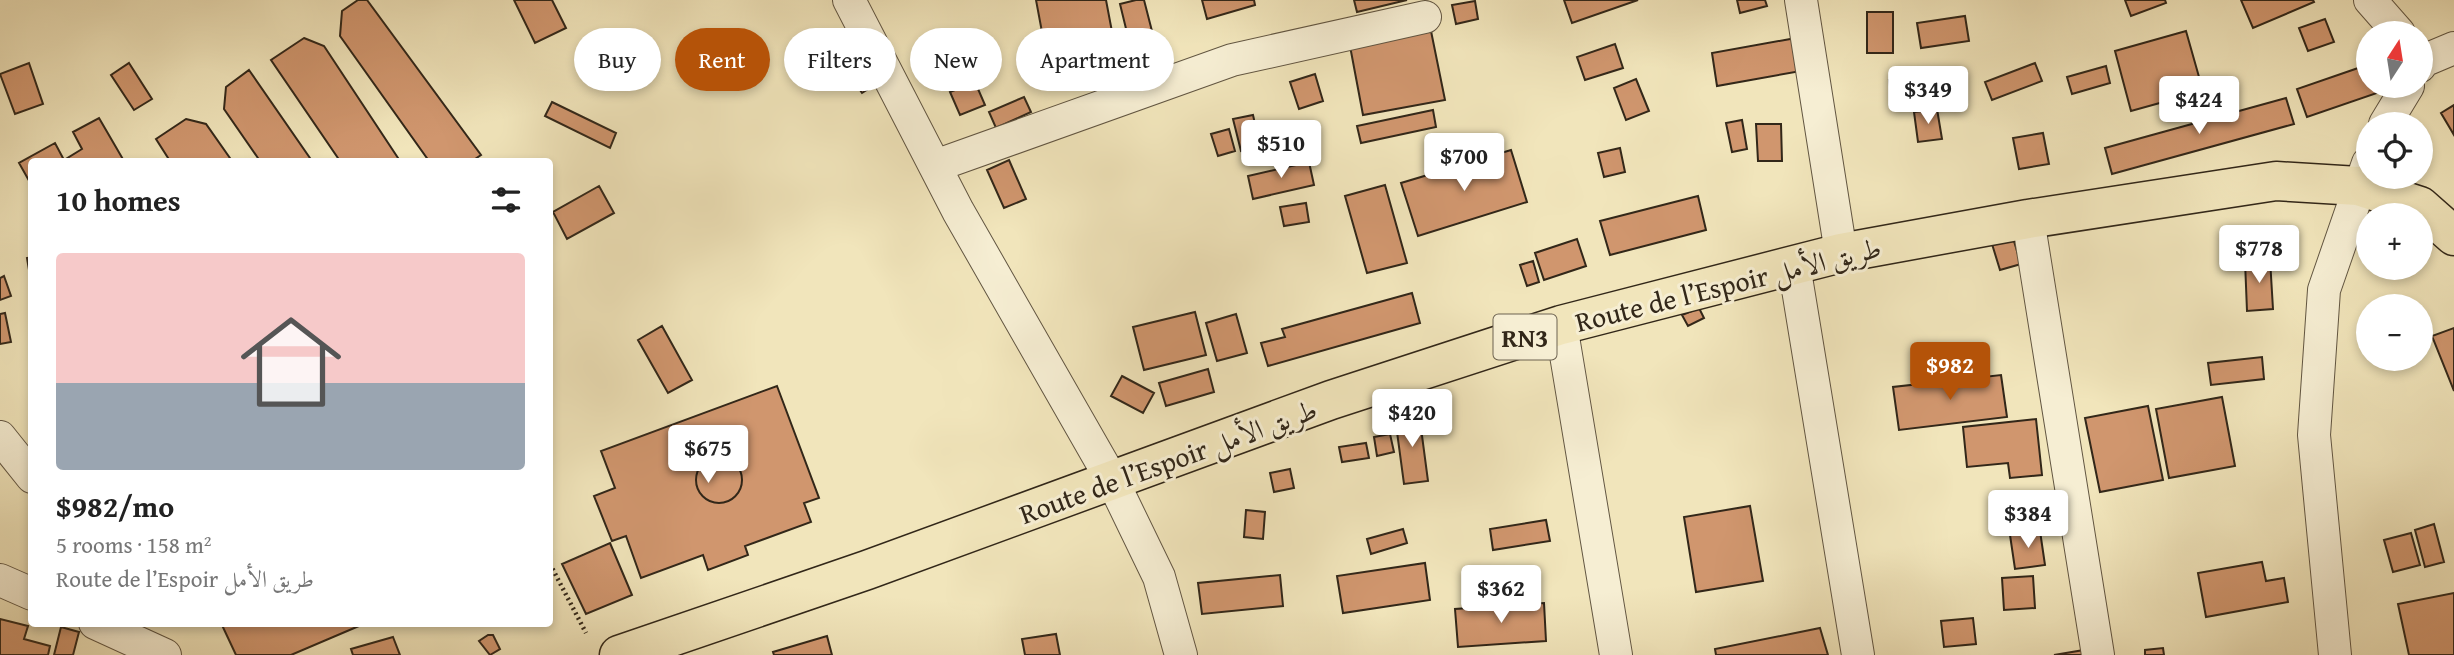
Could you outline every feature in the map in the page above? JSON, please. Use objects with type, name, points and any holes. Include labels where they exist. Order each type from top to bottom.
[{"type":"highway","name":"Route de l’Espoir طريق الأمل","points":[[606,649],[1113,482],[1331,400],[1561,325],[1841,253],[2028,219],[2276,181],[2356,175]]},
{"type":"highway","name":"Route de l’Espoir طريق الأمل","points":[[2390,189],[2420,206],[2454,236]]},
{"type":"street","points":[[849,0],[935,166],[1113,482],[1159,577],[1181,655]]},
{"type":"street","points":[[1801,0],[1841,253]]},
{"type":"street","points":[[2370,0],[2388,21]]},
{"type":"street","points":[[935,166],[1232,60],[1425,17]]},
{"type":"street","points":[[2433,60],[2454,48]]},
{"type":"street","points":[[2335,655],[2314,435],[2324,290],[2358,189]]},
{"type":"street","points":[[2028,219],[2098,655]]},
{"type":"street","points":[[1794,265],[1858,655]]},
{"type":"street","points":[[1561,325],[1616,655]]},
{"type":"street","points":[[0,437],[28,472]]},
{"type":"street","points":[[0,580],[28,592]]},
{"type":"street","points":[[104,627],[165,655]]},
{"type":"street","points":[[151,627],[174,655]]},
{"type":"path","points":[[553,569],[606,649]]},
{"type":"building","points":[[358,0],[367,0],[481,155],[476,158],[427,158],[340,36],[342,11]]},
{"type":"building","points":[[514,0],[552,0],[566,28],[535,43]]},
{"type":"building","points":[[1036,0],[1106,0],[1111,28],[1041,28]]},
{"type":"building","points":[[1144,0],[1151,28],[1126,28],[1120,4]]},
{"type":"building","points":[[1202,0],[1254,0],[1255,5],[1207,19]]},
{"type":"building","points":[[1354,0],[1407,0],[1357,12]]},
{"type":"building","points":[[1564,0],[1638,0],[1572,23]]},
{"type":"building","points":[[1737,0],[1765,0],[1767,6],[1740,13]]},
{"type":"building","points":[[2125,0],[2165,0],[2166,3],[2131,16]]},
{"type":"building","points":[[2241,0],[2313,0],[2314,2],[2253,28]]},
{"type":"building","points":[[1475,1],[1478,19],[1456,24],[1452,5]]},
{"type":"building","points":[[1867,12],[1893,12],[1893,53],[1867,53]]},
{"type":"building","points":[[1965,16],[1969,41],[1921,48],[1917,23]]},
{"type":"building","points":[[2325,19],[2334,42],[2308,51],[2299,28]]},
{"type":"building","points":[[1431,31],[1445,100],[1363,115],[1350,46]]},
{"type":"building","points":[[2186,31],[2203,91],[2131,111],[2115,51]]},
{"type":"building","points":[[304,38],[324,46],[398,158],[338,158],[271,60]]},
{"type":"building","points":[[1796,38],[1801,71],[1717,86],[1712,53]]},
{"type":"building","points":[[1615,44],[1623,68],[1585,80],[1577,57]]},
{"type":"building","points":[[29,63],[43,104],[15,114],[0,74]]},
{"type":"building","points":[[129,63],[152,99],[134,110],[111,75]]},
{"type":"building","points":[[2035,63],[2042,81],[1992,100],[1985,82]]},
{"type":"building","points":[[2106,66],[2110,83],[2072,94],[2067,77]]},
{"type":"building","points":[[2356,69],[2356,98],[2362,98],[2307,117],[2297,89]]},
{"type":"building","points":[[249,70],[310,158],[258,158],[224,109],[226,87]]},
{"type":"building","points":[[1947,70],[1951,96],[1893,105],[1889,80]]},
{"type":"building","points":[[1315,74],[1323,101],[1299,109],[1290,82]]},
{"type":"building","points":[[1636,79],[1649,111],[1626,120],[1614,88]]},
{"type":"building","points":[[979,91],[985,105],[960,115],[950,92]]},
{"type":"building","points":[[1024,97],[1031,112],[996,128],[989,112]]},
{"type":"building","points":[[2286,98],[2294,124],[2112,174],[2105,148]]},
{"type":"building","points":[[552,102],[616,133],[610,148],[545,116]]},
{"type":"building","points":[[2454,105],[2454,135],[2441,113]]},
{"type":"building","points":[[1937,109],[1942,139],[1918,142],[1914,112]]},
{"type":"building","points":[[1433,110],[1436,127],[1361,143],[1357,126]]},
{"type":"building","points":[[1253,115],[1260,146],[1241,151],[1233,119]]},
{"type":"building","points":[[99,118],[122,158],[67,158],[82,149],[73,132]]},
{"type":"building","points":[[186,119],[206,124],[230,158],[168,158],[156,139]]},
{"type":"building","points":[[1742,120],[1747,149],[1732,152],[1726,123]]},
{"type":"building","points":[[1756,124],[1781,124],[1782,161],[1758,161]]},
{"type":"building","points":[[1229,129],[1235,151],[1218,156],[1211,134]]},
{"type":"building","points":[[2043,133],[2049,164],[2019,169],[2013,138]]},
{"type":"building","points":[[55,143],[63,158],[28,158]]},
{"type":"building","points":[[1620,148],[1625,172],[1604,177],[1598,153]]},
{"type":"building","points":[[1511,150],[1527,202],[1418,236],[1401,183]]},
{"type":"building","points":[[28,158],[28,179],[19,163]]},
{"type":"building","points":[[1009,160],[1026,199],[1004,208],[987,170]]},
{"type":"building","points":[[1309,162],[1314,185],[1253,199],[1248,176]]},
{"type":"building","points":[[1385,185],[1407,263],[1367,273],[1345,196]]},
{"type":"building","points":[[599,186],[614,213],[567,239],[553,212]]},
{"type":"building","points":[[1698,196],[1706,230],[1610,255],[1600,221]]},
{"type":"building","points":[[1306,203],[1309,222],[1284,226],[1280,207]]},
{"type":"building","points":[[2013,238],[2021,264],[2000,270],[1992,244]]},
{"type":"building","points":[[1577,239],[1586,266],[1544,280],[1535,253]]},
{"type":"building","points":[[2270,259],[2273,309],[2247,311],[2245,261]]},
{"type":"building","points":[[1533,261],[1539,282],[1527,286],[1520,265]]},
{"type":"building","points":[[4,276],[11,296],[0,300],[0,278]]},
{"type":"building","points":[[1412,293],[1420,323],[1268,366],[1261,343],[1285,337],[1282,329]]},
{"type":"building","points":[[1699,308],[1704,318],[1688,326],[1682,315]]},
{"type":"building","points":[[1195,312],[1206,355],[1144,370],[1133,327]]},
{"type":"building","points":[[5,313],[11,342],[0,344],[0,314]]},
{"type":"building","points":[[1236,314],[1247,353],[1217,361],[1206,323]]},
{"type":"building","points":[[662,326],[692,380],[668,393],[638,340]]},
{"type":"building","points":[[2454,328],[2454,391],[2433,338],[2433,336]]},
{"type":"building","points":[[2262,357],[2264,379],[2211,385],[2208,363]]},
{"type":"building","points":[[1208,369],[1214,392],[1166,406],[1159,383]]},
{"type":"building","points":[[2001,375],[2007,417],[1899,430],[1893,387]]},
{"type":"building","points":[[1122,376],[1154,393],[1143,413],[1111,396]]},
{"type":"building","points":[[777,386],[819,498],[804,503],[811,522],[745,546],[748,555],[708,570],[703,555],[641,578],[626,536],[612,541],[594,496],[615,488],[601,451]]},
{"type":"building","points":[[2222,397],[2235,466],[2169,478],[2156,409]]},
{"type":"building","points":[[2148,406],[2163,480],[2100,492],[2085,418]]},
{"type":"building","points":[[1419,413],[1428,481],[1404,484],[1395,417]]},
{"type":"building","points":[[2036,419],[2042,475],[2010,478],[2008,463],[1967,467],[1963,427]]},
{"type":"building","points":[[1390,434],[1394,452],[1377,456],[1374,437]]},
{"type":"building","points":[[1366,443],[1369,458],[1342,462],[1339,447]]},
{"type":"building","points":[[719,457],[735,464],[742,480],[735,496],[719,503],[703,496],[696,480],[703,464]]},
{"type":"building","points":[[1290,469],[1294,488],[1274,492],[1270,473]]},
{"type":"building","points":[[1750,506],[1763,581],[1696,592],[1684,517]]},
{"type":"building","points":[[1246,510],[1265,512],[1263,539],[1244,537]]},
{"type":"building","points":[[1546,520],[1550,541],[1493,550],[1490,529]]},
{"type":"building","points":[[2434,524],[2444,562],[2425,567],[2415,530]]},
{"type":"building","points":[[1403,529],[1407,543],[1371,554],[1367,539]]},
{"type":"building","points":[[2040,531],[2045,565],[2015,569],[2010,535]]},
{"type":"building","points":[[2411,533],[2420,565],[2393,572],[2384,540]]},
{"type":"building","points":[[610,543],[632,595],[586,614],[562,564]]},
{"type":"building","points":[[2262,562],[2266,581],[2284,578],[2288,602],[2206,617],[2198,573]]},
{"type":"building","points":[[1425,563],[1430,600],[1343,613],[1337,576]]},
{"type":"building","points":[[1280,575],[1283,606],[1202,614],[1198,583]]},
{"type":"building","points":[[2033,576],[2035,608],[2004,610],[2002,578]]},
{"type":"building","points":[[2454,593],[2454,655],[2409,655],[2398,604]]},
{"type":"building","points":[[1544,603],[1546,641],[1458,647],[1455,609]]},
{"type":"building","points":[[1973,618],[1976,644],[1944,647],[1941,621]]},
{"type":"building","points":[[0,619],[28,626],[24,639],[50,646],[48,655],[0,655]]},
{"type":"building","points":[[61,627],[79,632],[73,655],[54,655]]},
{"type":"building","points":[[223,627],[357,627],[291,655],[236,655]]},
{"type":"building","points":[[1820,628],[1828,655],[1716,655],[1715,649]]},
{"type":"building","points":[[1056,634],[1060,655],[1025,655],[1022,639]]},
{"type":"building","points":[[493,635],[500,649],[490,655],[479,641]]},
{"type":"building","points":[[827,636],[832,655],[774,655],[773,652]]},
{"type":"building","points":[[393,637],[400,655],[353,655],[351,649]]},
{"type":"building","points":[[2163,648],[2164,655],[2145,655],[2145,650]]},
{"type":"building","points":[[2090,649],[2091,655],[2054,655]]}]
